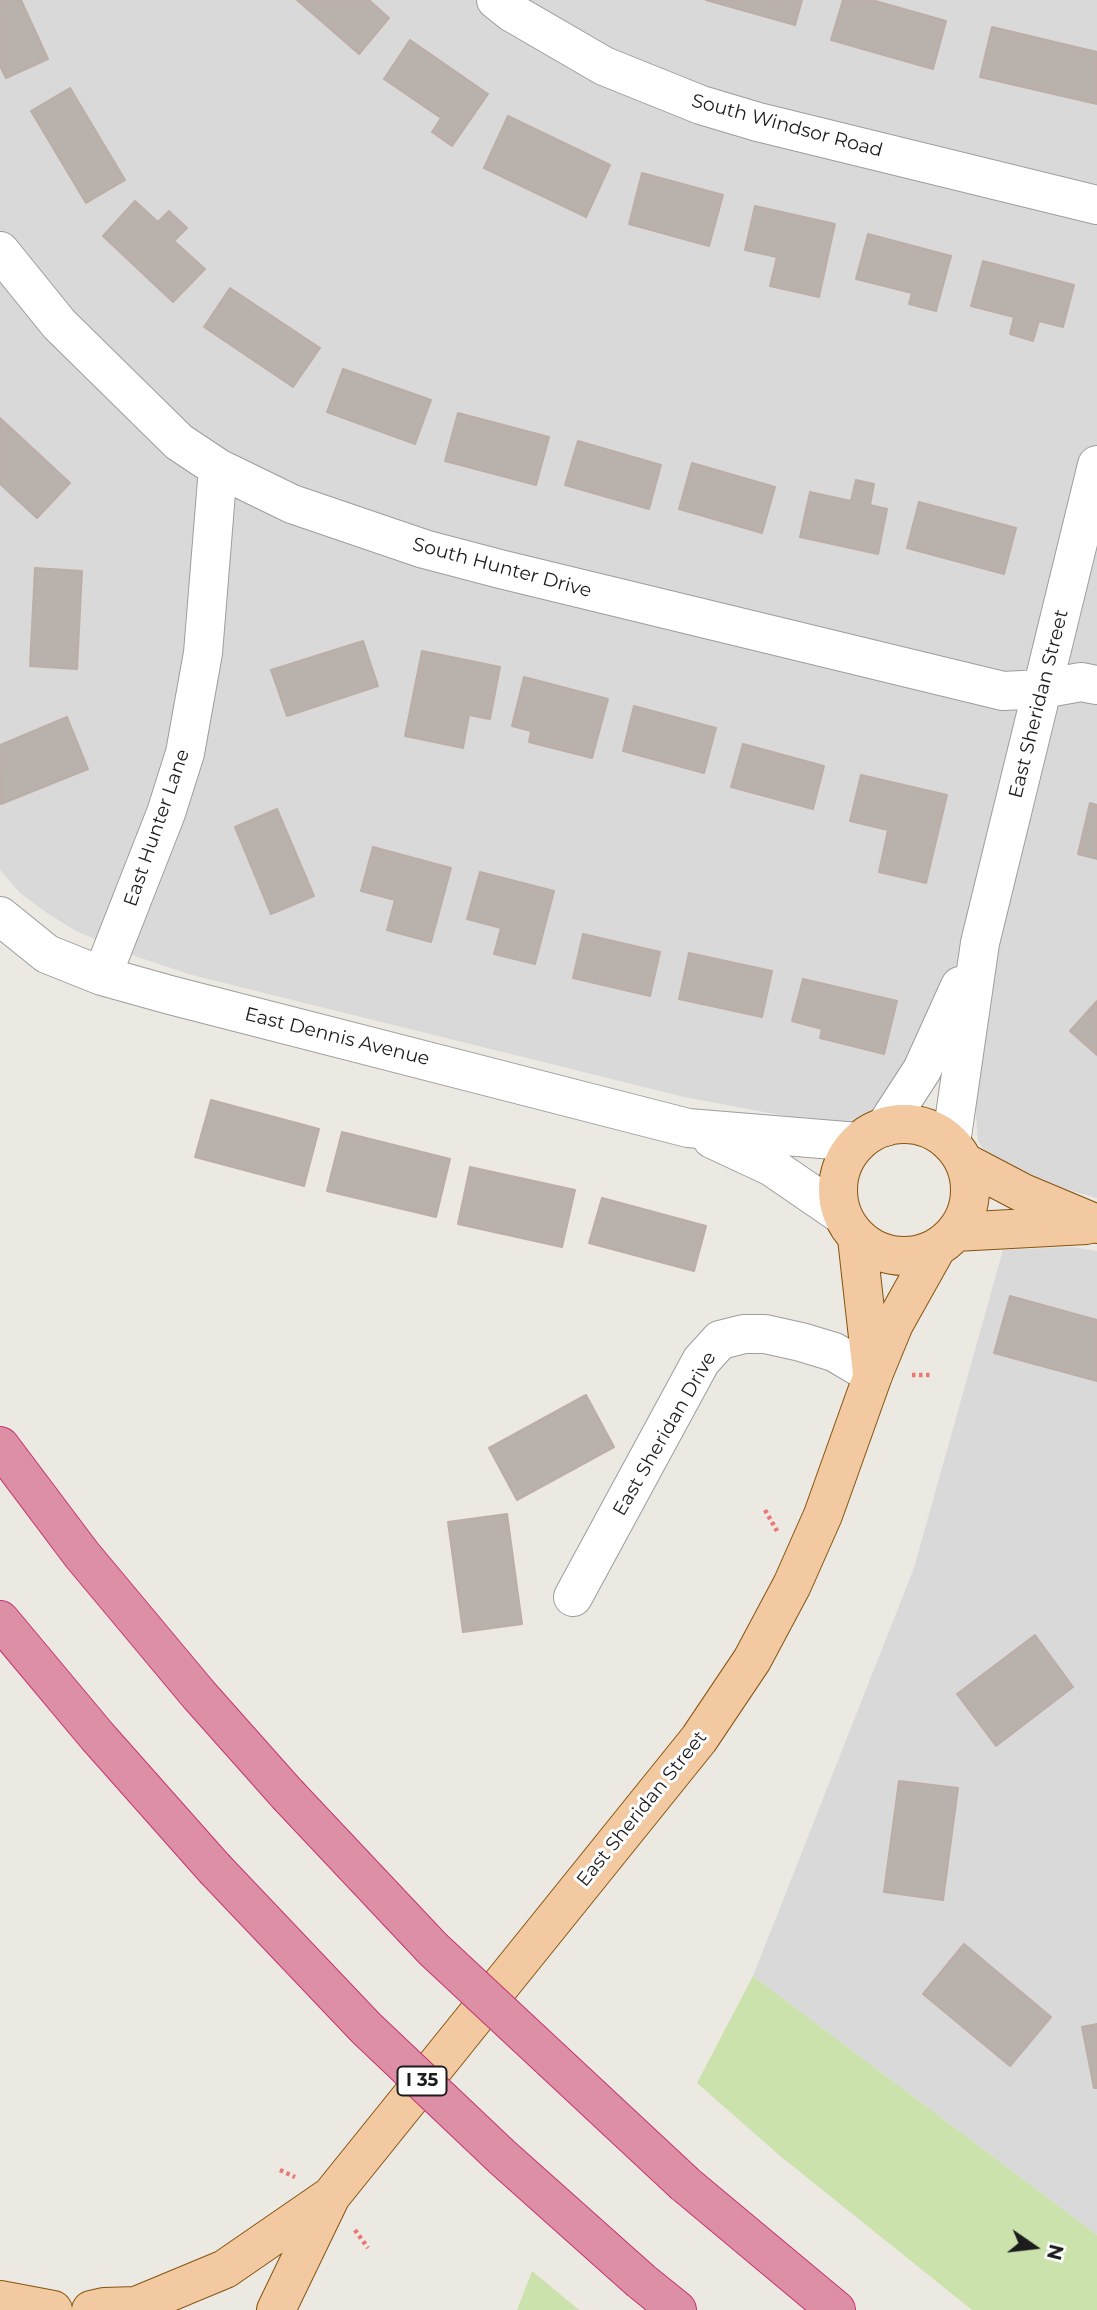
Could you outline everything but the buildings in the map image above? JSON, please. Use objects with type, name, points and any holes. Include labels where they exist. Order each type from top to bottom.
[{"type":"highway","points":[[0,1446],[82,1555],[199,1695],[287,1794],[433,1949],[685,2184],[836,2310]]},
{"type":"highway","name":"I 35","points":[[0,1620],[97,1737],[214,1868],[366,2028],[502,2157],[677,2310]]},
{"type":"main road","points":[[902,1124],[920,1126],[937,1132],[957,1152],[1023,1193],[1097,1225],[1016,1227],[946,1240],[916,1256],[895,1257],[874,1250],[849,1226],[837,1195],[839,1176],[846,1158],[871,1134],[902,1124]]},
{"type":"main road","points":[[946,1240],[965,1216],[970,1198],[970,1180],[957,1152]]},
{"type":"main road","name":"East Sheridan Street","points":[[849,1226],[873,1375]]},
{"type":"main road","name":"East Sheridan Street","points":[[276,2310],[331,2196],[699,1739],[752,1660],[792,1585],[823,1515],[894,1324],[946,1240]]},
{"type":"main road","name":"East Sheridan Street","points":[[92,2310],[104,2307],[143,2308],[225,2269],[331,2196]]},
{"type":"main road","points":[[0,2300],[53,2310]]},
{"type":"street","name":"South Windsor Road","points":[[496,0],[511,12],[604,66],[701,106],[1097,205]]},
{"type":"street","name":"South Hunter Drive","points":[[0,251],[59,324],[179,442],[218,468],[292,504],[437,552],[1003,691],[1042,689],[1081,682],[1097,685]]},
{"type":"street","name":"East Sheridan Street","points":[[957,1152],[980,943],[1097,465]]},
{"type":"street","name":"East Hunter Lane","points":[[102,976],[166,813],[185,752],[203,653],[218,468]]},
{"type":"street","name":"East Dennis Avenue","points":[[0,916],[47,954],[102,976],[170,996],[688,1128],[772,1167],[849,1226]]},
{"type":"street","name":"East Sheridan Street","points":[[871,1134],[922,1070],[980,943]]},
{"type":"street","name":"East Dennis Avenue","points":[[688,1128],[871,1134]]},
{"type":"street","name":"East Sheridan Drive","points":[[573,1597],[701,1361],[720,1340],[744,1334],[765,1334],[801,1342],[834,1352],[873,1375]]},
{"type":"shaded area","points":[[0,0],[1097,0],[1097,1198],[1030,1179],[994,1161],[984,1150],[978,1141],[974,1093],[982,1035],[871,1115],[854,1122],[828,1124],[684,1097],[192,975],[138,957],[76,931],[20,893],[0,870]]},
{"type":"shaded area","points":[[1072,1247],[1097,1251],[1097,2235],[753,1976],[914,1568],[1003,1250]]},
{"type":"green space","points":[[753,1976],[1097,2235],[1097,2310],[972,2310],[779,2155],[697,2083]]},
{"type":"green space","points":[[532,2271],[579,2310],[517,2310]]}]
